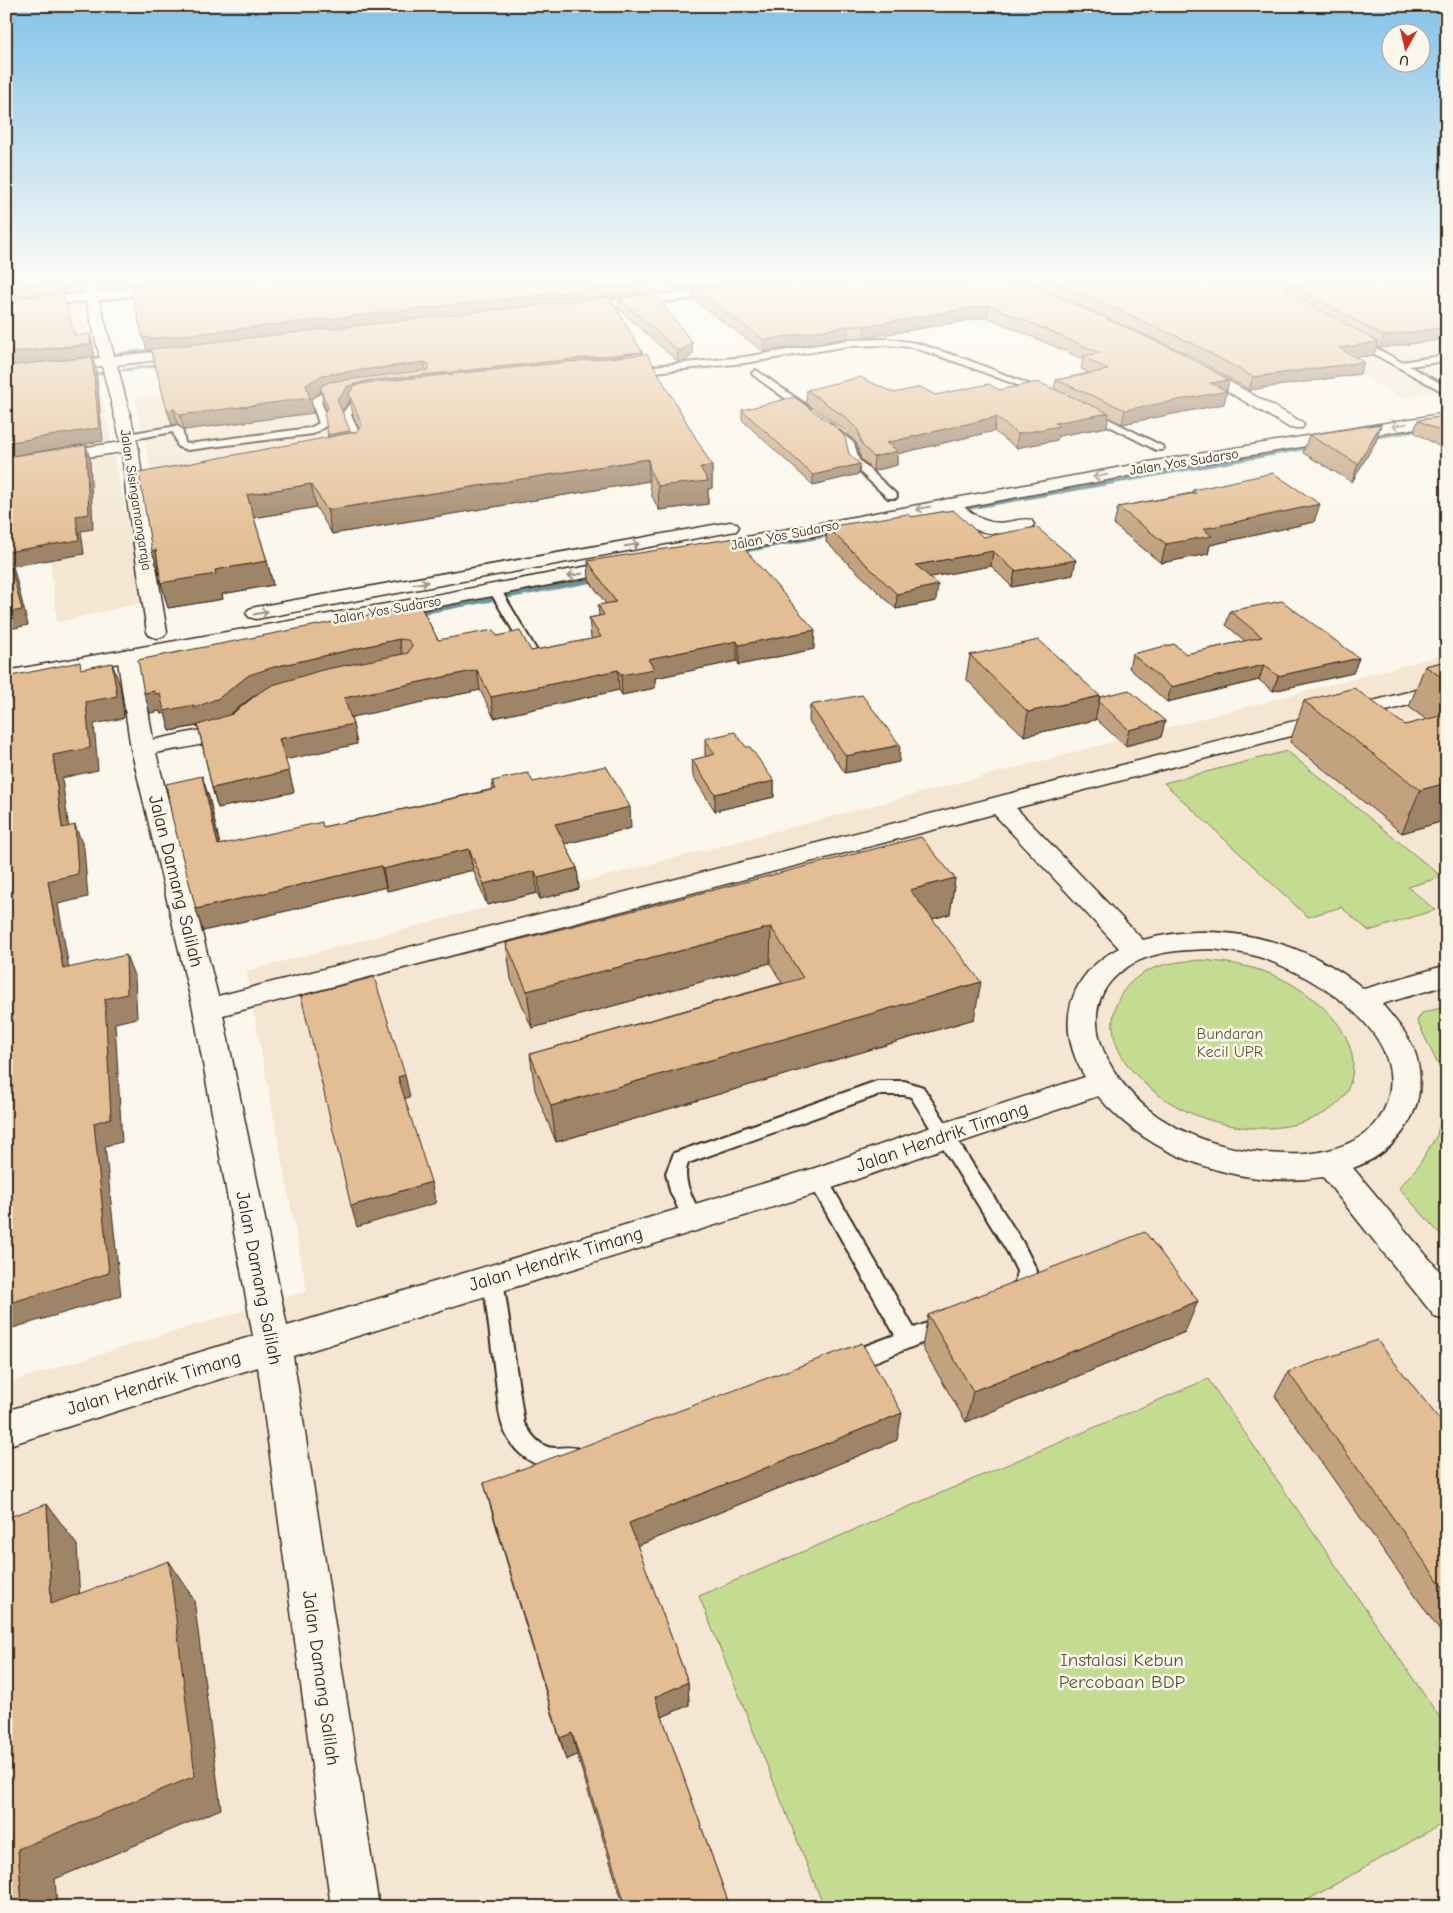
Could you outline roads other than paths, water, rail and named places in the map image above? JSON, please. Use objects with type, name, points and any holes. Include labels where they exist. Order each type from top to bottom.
[{"type":"street","points":[[6,373],[28,370]]},
{"type":"street","name":"Jalan Sisingamangaraja","points":[[111,370],[140,492],[148,634],[176,628]]},
{"type":"street","points":[[1203,370],[1304,423],[1266,430]]},
{"type":"street","points":[[1380,411],[1447,401]]},
{"type":"street","name":"Jalan Yos Sudarso","points":[[681,555],[1054,484],[1447,418]]},
{"type":"street","points":[[1348,420],[1368,430]]},
{"type":"street","name":"Jalan Yos Sudarso","points":[[1132,452],[1208,440]]},
{"type":"street","points":[[6,464],[128,442]]},
{"type":"street","points":[[1031,471],[1054,484]]},
{"type":"street","points":[[874,500],[911,493]]},
{"type":"street","points":[[949,504],[969,520],[985,529],[1001,530],[1025,524]]},
{"type":"street","name":"Jalan Yos Sudarso","points":[[242,616],[746,524]]},
{"type":"street","name":"Jalan Yos Sudarso","points":[[6,677],[129,663],[642,562]]},
{"type":"street","name":"Jalan Damang Salilah","points":[[129,663],[143,750],[207,1009],[273,1345],[355,1907]]},
{"type":"street","points":[[207,1009],[1447,688]]},
{"type":"street","points":[[143,750],[221,732],[236,724],[247,711]]},
{"type":"street","points":[[999,805],[1138,951]]},
{"type":"street","points":[[1212,940],[1248,945],[1294,959],[1319,971],[1362,1000],[1381,1022],[1397,1049],[1403,1063],[1405,1083],[1403,1104],[1394,1122],[1379,1138],[1360,1152],[1332,1164],[1273,1167],[1239,1163],[1206,1153],[1174,1140],[1146,1124],[1122,1104],[1103,1083],[1091,1063],[1083,1042],[1081,1022],[1084,1004],[1091,987],[1103,972],[1119,960],[1138,951],[1161,944],[1212,940]]},
{"type":"street","points":[[1362,1000],[1447,975]]},
{"type":"street","name":"Jalan Hendrik Timang","points":[[6,1429],[273,1345],[818,1180],[945,1135],[1103,1083]]},
{"type":"street","points":[[1332,1164],[1447,1306]]},
{"type":"lane","points":[[626,372],[643,370]]},
{"type":"lane","points":[[986,370],[1052,396]]},
{"type":"lane","points":[[1410,370],[1447,390]]},
{"type":"lane","points":[[756,373],[840,434],[851,446],[854,461],[892,496]]},
{"type":"lane","points":[[128,442],[177,429],[182,445],[188,447],[313,431],[324,424],[316,400],[330,393],[349,390]]},
{"type":"lane","points":[[344,454],[358,450],[360,446],[346,415],[347,411],[354,404],[383,398]]},
{"type":"lane","points":[[1083,409],[1159,448]]},
{"type":"lane","points":[[495,590],[531,651]]},
{"type":"lane","points":[[692,1217],[680,1191],[675,1173],[681,1158],[877,1088],[904,1088],[917,1092],[1015,1247],[1027,1271],[1024,1287],[1005,1302],[996,1305]]},
{"type":"lane","points":[[818,1180],[909,1339]]},
{"type":"lane","points":[[493,1279],[512,1426],[527,1447],[550,1459],[594,1454]]},
{"type":"lane","points":[[835,1367],[961,1318]]},
{"type":"waterway","points":[[82,375],[120,370]]},
{"type":"waterway","points":[[1362,439],[1447,425]]},
{"type":"waterway","points":[[951,511],[1319,446]]},
{"type":"waterway","points":[[732,553],[842,532]]},
{"type":"waterway","points":[[408,615],[604,578]]},
{"type":"park label","name":"Bundaran Kecil UPR","points":[[1230,1043]]},
{"type":"park label","name":"Instalasi Kebun Percobaan BDP","points":[[1122,1671]]}]
